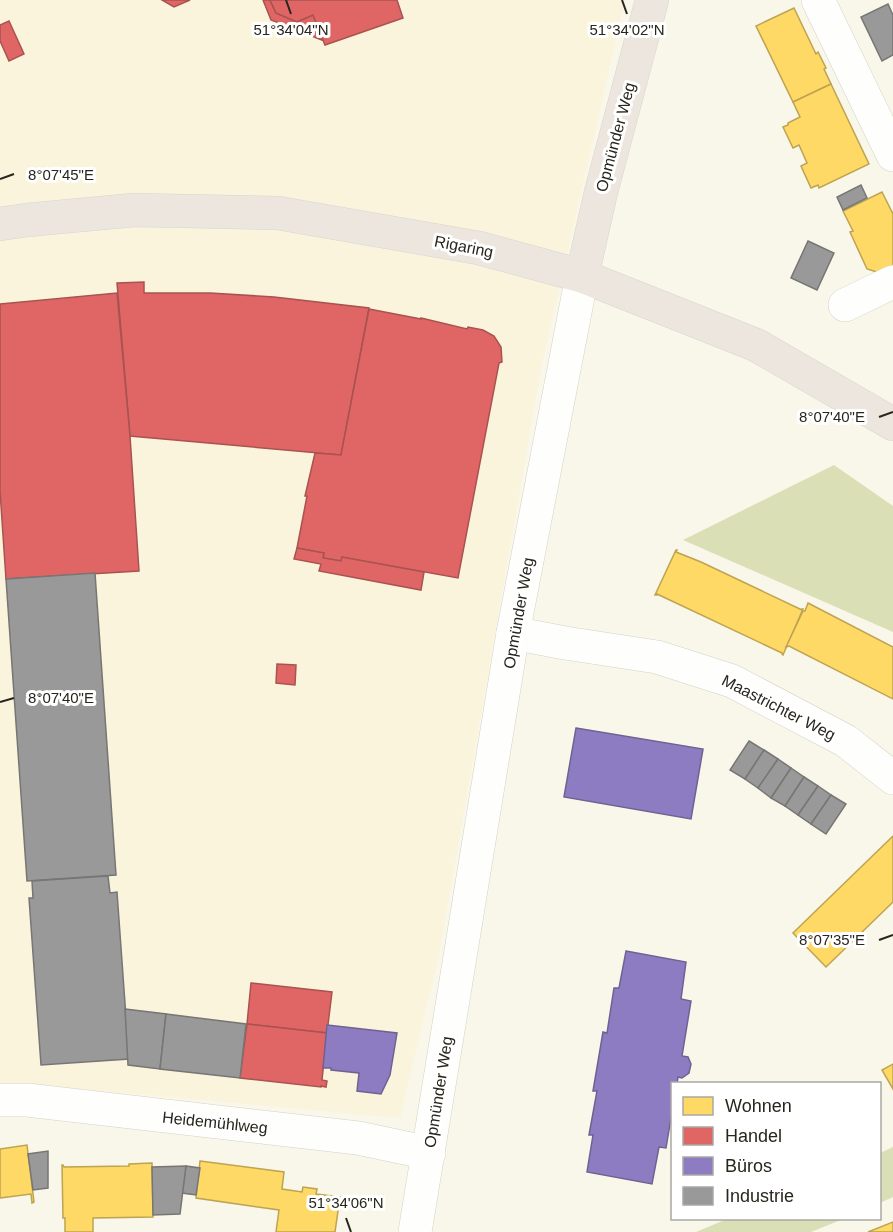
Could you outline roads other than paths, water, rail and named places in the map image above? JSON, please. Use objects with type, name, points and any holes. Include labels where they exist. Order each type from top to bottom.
[{"type":"main road","name":"Opmünder Weg","points":[[582,276],[601,192],[652,0]]},
{"type":"main road","name":"Rigaring","points":[[0,224],[27,219],[135,210],[278,213],[479,248],[582,276],[756,345],[893,424]]},
{"type":"street","points":[[818,0],[893,155]]},
{"type":"street","name":"Opmünder Weg","points":[[415,1232],[513,633],[582,276]]},
{"type":"street","points":[[845,305],[893,282]]},
{"type":"street","name":"Maastrichter Weg","points":[[513,633],[657,657],[732,681],[846,741],[893,778]]},
{"type":"street","name":"Heidemühlweg","points":[[0,1100],[27,1100],[358,1138],[429,1153]]}]
